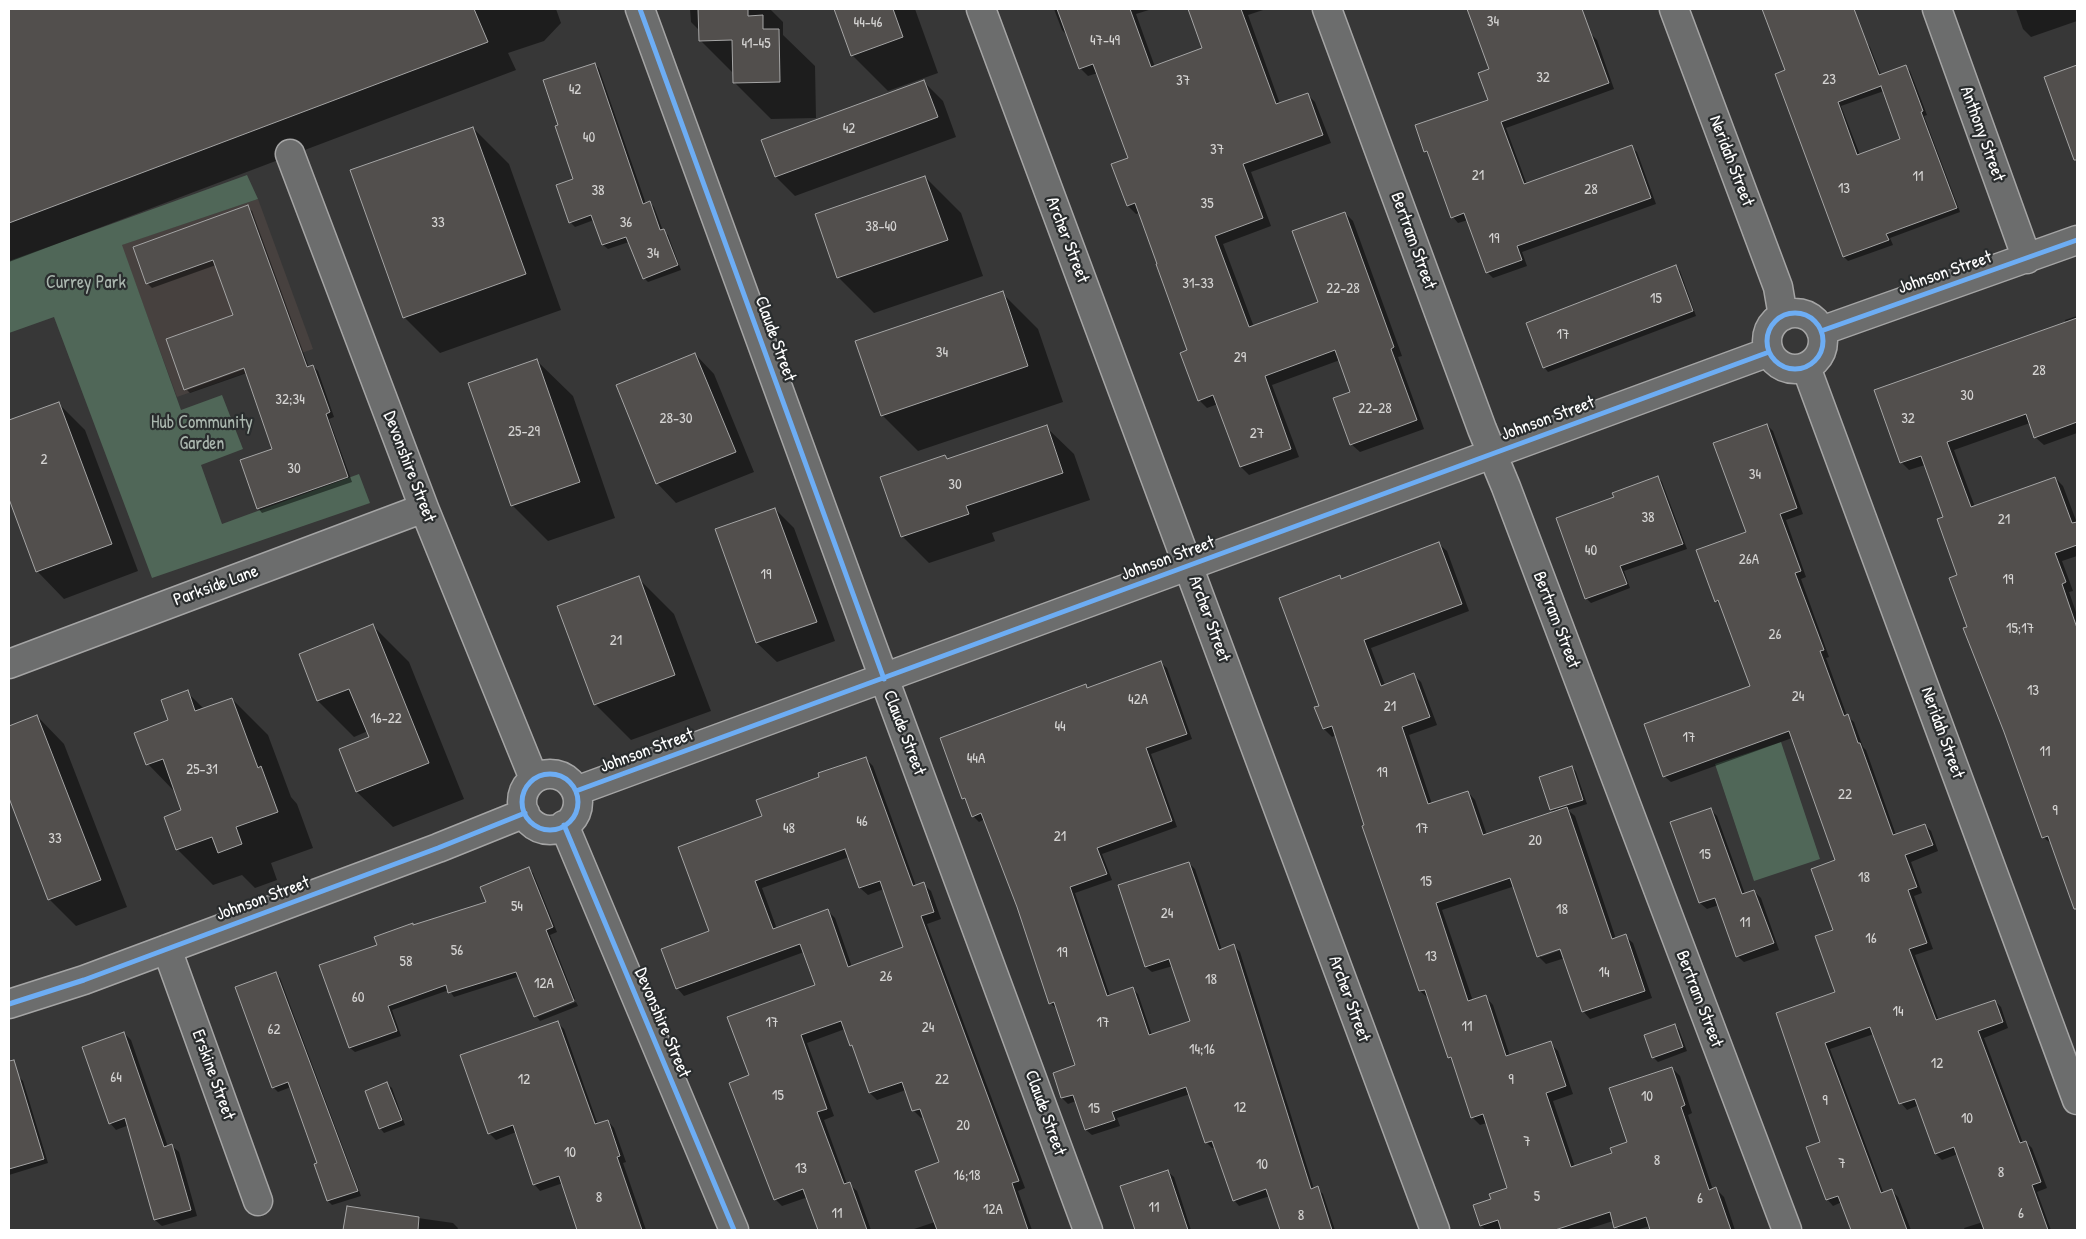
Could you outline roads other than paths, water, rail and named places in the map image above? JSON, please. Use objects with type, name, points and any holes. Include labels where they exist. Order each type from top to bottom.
[{"type":"street","name":"Claude Street","points":[[640,9],[884,679],[1088,1230]]},
{"type":"street","name":"Archer Street","points":[[981,9],[1435,1230]]},
{"type":"street","name":"Bertram Street","points":[[1327,9],[1482,429],[1787,1230]]},
{"type":"street","name":"Neridah Street","points":[[1674,9],[1778,287],[1782,316]]},
{"type":"street","name":"Anthony Street","points":[[1937,9],[2027,259]]},
{"type":"street","name":"Devonshire Street","points":[[290,154],[424,508],[534,779]]},
{"type":"street","name":"Johnson Street","points":[[1821,332],[2077,240]]},
{"type":"street","points":[[1792,313],[1810,317],[1817,323],[1821,332],[1822,348],[1813,362],[1806,367],[1789,368],[1780,365],[1769,352],[1767,335],[1776,320],[1782,316],[1792,313]]},
{"type":"street","name":"Johnson Street","points":[[576,791],[1769,352]]},
{"type":"street","name":"Neridah Street","points":[[1806,367],[2077,1100]]},
{"type":"street","name":"Parkside Lane","points":[[9,664],[424,508]]},
{"type":"street","points":[[543,774],[560,775],[568,780],[576,791],[578,804],[576,812],[564,826],[557,829],[547,829],[530,821],[524,813],[522,804],[523,794],[534,779],[543,774]]},
{"type":"street","name":"Johnson Street","points":[[9,1004],[167,949],[438,848],[524,813]]},
{"type":"street","name":"Devonshire Street","points":[[564,826],[734,1230]]},
{"type":"street","name":"Erskine Street","points":[[167,949],[258,1201]]},
{"type":"park label","name":"Currey Park","points":[[86,283]]},
{"type":"park label","name":"Hub Community Garden","points":[[202,433]]}]
